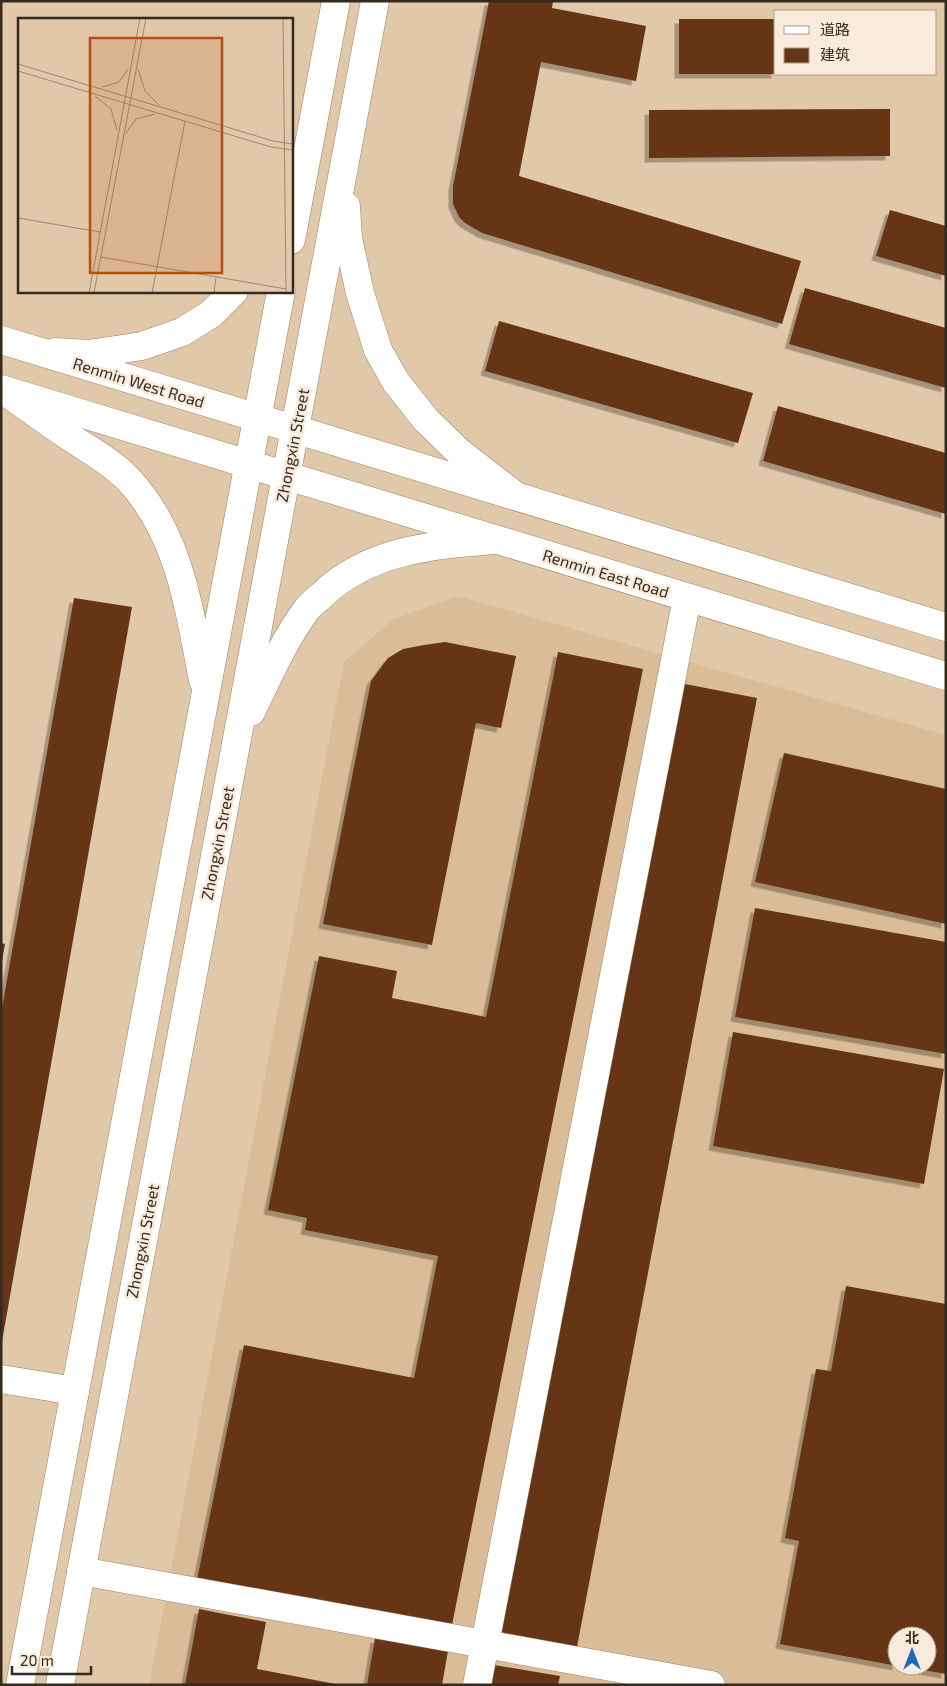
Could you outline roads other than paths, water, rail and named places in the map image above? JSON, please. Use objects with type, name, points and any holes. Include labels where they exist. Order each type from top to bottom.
[{"type":"main road","points":[[292,235],[336,1]]},
{"type":"main road","name":"Zhongxin Street","points":[[20,1685],[206,694],[267,470],[276,424],[350,138],[376,1]]},
{"type":"main road","points":[[292,183],[316,109]]},
{"type":"main road","points":[[350,138],[345,194],[348,238],[360,293],[378,350],[396,382],[426,420],[459,452],[516,496]]},
{"type":"main road","points":[[34,350],[89,354],[142,346],[182,332],[211,314],[233,292]]},
{"type":"main road","name":"Zhongxin Street","points":[[60,1685],[236,740],[267,470],[276,424],[282,292]]},
{"type":"main road","name":"Renmin West Road","points":[[1,340],[276,424]]},
{"type":"main road","points":[[1,390],[267,470]]},
{"type":"main road","points":[[1,390],[103,459],[128,479],[152,510],[177,561],[184,585],[206,694]]},
{"type":"main road","points":[[276,424],[946,627]]},
{"type":"main road","name":"Renmin East Road","points":[[267,470],[946,676]]},
{"type":"main road","points":[[236,740],[286,642],[308,608],[335,582],[367,564],[406,551],[438,545],[497,540]]},
{"type":"main road","points":[[477,1685],[687,598]]},
{"type":"main road","points":[[1,1379],[75,1392]]},
{"type":"main road","points":[[81,1571],[711,1685]]}]
